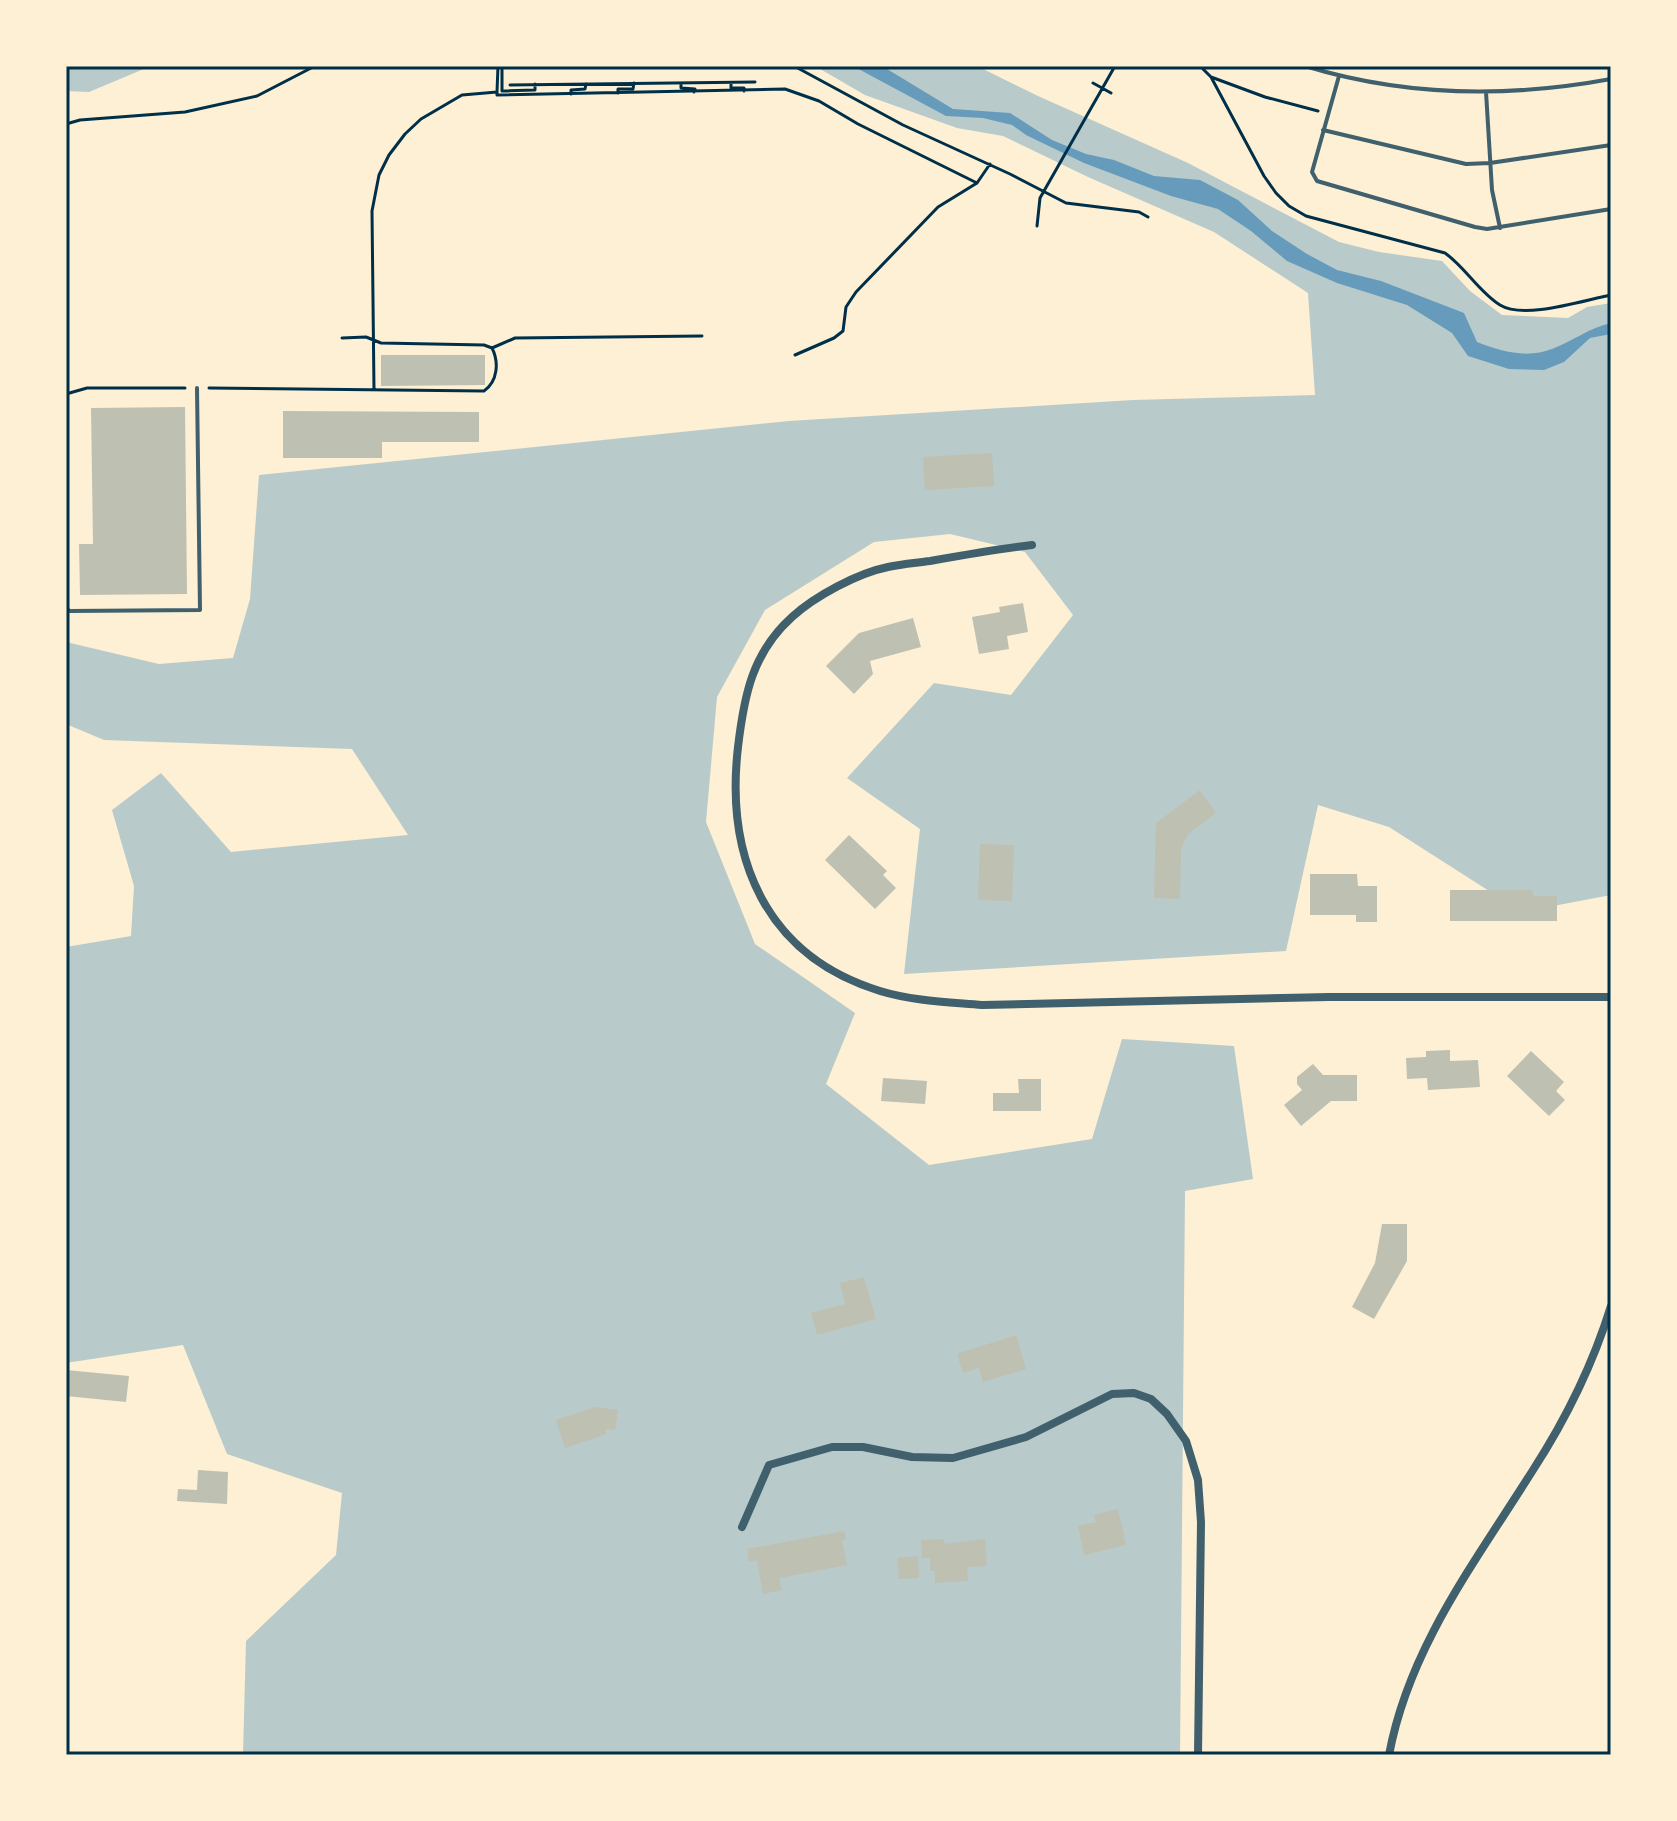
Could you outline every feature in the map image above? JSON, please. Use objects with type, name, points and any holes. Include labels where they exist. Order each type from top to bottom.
[{"type":"street","points":[[1032,545],[887,567],[862,575],[794,615],[761,652],[743,702],[735,782],[739,836],[754,886],[770,913],[803,949],[845,977],[878,991],[927,1001],[982,1005],[1329,997],[1611,997]]},
{"type":"street","points":[[1389,1755],[1406,1689],[1427,1640],[1468,1569],[1562,1422],[1582,1384],[1611,1306]]},
{"type":"street","points":[[742,1527],[769,1465],[832,1447],[863,1447],[912,1457],[953,1458],[1026,1437],[1112,1394],[1134,1393],[1151,1399],[1167,1414],[1186,1441],[1198,1480],[1201,1555],[1198,1755]]},
{"type":"lane","points":[[1305,66],[1339,76],[1413,89],[1486,92],[1611,79]]},
{"type":"lane","points":[[1339,76],[1312,172],[1317,181],[1475,227],[1500,228],[1611,209]]},
{"type":"lane","points":[[1486,92],[1492,190],[1500,228]]},
{"type":"lane","points":[[1323,130],[1466,164],[1611,145]]},
{"type":"lane","points":[[66,607],[69,611],[200,610],[197,388]]},
{"type":"path","points":[[66,124],[80,120],[185,112],[257,96],[315,66]]},
{"type":"path","points":[[500,66],[502,91],[535,90],[535,84]]},
{"type":"path","points":[[497,92],[500,66]]},
{"type":"path","points":[[794,66],[903,125],[1066,203],[1127,210],[1148,217]]},
{"type":"path","points":[[1037,226],[1037,212],[1044,192],[1115,66]]},
{"type":"path","points":[[1200,66],[1211,77],[1276,193],[1306,216],[1445,253],[1492,299],[1512,310],[1531,311],[1611,295]]},
{"type":"path","points":[[1211,77],[1265,97],[1328,114]]},
{"type":"path","points":[[510,85],[755,82]]},
{"type":"path","points":[[618,93],[618,89],[633,89],[634,83]]},
{"type":"path","points":[[681,83],[681,88],[695,89],[694,92]]},
{"type":"path","points":[[731,83],[731,88],[744,88],[744,91]]},
{"type":"path","points":[[1093,83],[1111,93]]},
{"type":"path","points":[[571,94],[571,90],[585,89],[586,84]]},
{"type":"path","points":[[374,390],[372,211],[379,175],[405,134],[421,119],[462,95],[775,89],[801,93],[977,183]]},
{"type":"path","points":[[795,355],[843,331],[846,307],[856,292],[938,207],[977,183],[990,164]]},
{"type":"path","points":[[342,338],[366,337],[381,343],[492,348],[515,338],[702,336]]},
{"type":"path","points":[[66,394],[87,388],[484,391],[493,383],[496,374],[492,348]]},
{"type":"shaded area","points":[[66,66],[151,66],[89,92],[66,91]]},
{"type":"shaded area","points":[[815,66],[977,66],[1188,163],[1339,242],[1379,252],[1442,261],[1470,291],[1502,315],[1568,318],[1587,307],[1611,303],[1611,895],[1522,912],[1389,827],[1318,805],[1286,951],[904,974],[920,829],[847,778],[934,683],[1011,695],[1073,615],[1025,552],[950,534],[874,542],[765,610],[717,697],[706,822],[755,944],[855,1013],[826,1084],[929,1165],[1092,1139],[1122,1039],[1234,1046],[1253,1179],[1185,1191],[1180,1755],[243,1755],[246,1641],[336,1555],[342,1493],[227,1454],[183,1345],[66,1363],[66,947],[131,936],[134,886],[112,810],[161,773],[231,852],[408,835],[352,749],[104,740],[66,724],[66,642],[159,664],[233,658],[250,599],[259,475],[789,421],[1133,400],[1315,395],[1308,293],[1214,232],[1003,136],[957,128],[865,95]]},
{"type":"water","points":[[853,66],[882,66],[953,109],[1010,113],[1052,140],[1086,154],[1114,160],[1154,176],[1200,180],[1238,200],[1272,231],[1337,270],[1381,281],[1464,313],[1477,342],[1514,353],[1533,353],[1552,349],[1611,323],[1611,334],[1590,338],[1564,362],[1544,370],[1509,369],[1468,356],[1452,333],[1407,305],[1337,283],[1287,261],[1218,209],[1171,196],[1084,163],[1012,125],[983,118],[946,116]]},
{"type":"building","points":[[381,355],[485,355],[485,385],[381,386]]},
{"type":"building","points":[[185,407],[187,594],[80,595],[79,544],[93,544],[91,408]]},
{"type":"building","points":[[283,411],[479,412],[479,442],[382,442],[382,458],[283,458]]},
{"type":"building","points":[[992,453],[994,486],[925,490],[923,457]]},
{"type":"building","points":[[1023,603],[1028,632],[1007,636],[1009,649],[979,654],[972,617],[1000,612],[999,607]]},
{"type":"building","points":[[913,618],[921,647],[870,661],[873,674],[854,694],[826,666],[859,633]]},
{"type":"building","points":[[1200,790],[1216,813],[1188,834],[1181,849],[1180,899],[1154,898],[1156,823]]},
{"type":"building","points":[[849,835],[887,871],[883,875],[896,888],[875,909],[825,860]]},
{"type":"building","points":[[980,844],[1014,845],[1012,901],[978,900]]},
{"type":"building","points":[[1310,874],[1357,874],[1358,886],[1377,886],[1377,922],[1356,922],[1356,915],[1310,915]]},
{"type":"building","points":[[1450,890],[1533,890],[1533,896],[1557,896],[1557,921],[1450,921]]},
{"type":"building","points":[[1450,1050],[1450,1061],[1478,1060],[1480,1087],[1428,1090],[1427,1078],[1407,1079],[1406,1058],[1426,1057],[1426,1051]]},
{"type":"building","points":[[1531,1051],[1564,1082],[1556,1091],[1565,1100],[1549,1116],[1507,1076]]},
{"type":"building","points":[[1313,1064],[1323,1075],[1357,1075],[1357,1101],[1331,1101],[1301,1126],[1284,1105],[1302,1090],[1297,1084],[1297,1077]]},
{"type":"building","points":[[883,1078],[927,1081],[925,1104],[881,1101]]},
{"type":"building","points":[[1018,1079],[1041,1079],[1041,1111],[993,1111],[993,1093],[1019,1093]]},
{"type":"building","points":[[1382,1224],[1407,1224],[1407,1261],[1374,1319],[1352,1307],[1375,1263]]},
{"type":"building","points":[[864,1277],[876,1319],[817,1335],[811,1313],[845,1304],[840,1283]]},
{"type":"building","points":[[1016,1335],[1026,1369],[983,1382],[979,1368],[963,1373],[957,1354]]},
{"type":"building","points":[[66,1370],[129,1376],[126,1402],[66,1396]]},
{"type":"building","points":[[596,1407],[618,1410],[615,1430],[605,1429],[606,1434],[565,1448],[556,1420]]},
{"type":"building","points":[[198,1470],[228,1472],[227,1504],[177,1501],[178,1489],[197,1490]]},
{"type":"building","points":[[1118,1509],[1126,1545],[1084,1555],[1078,1526],[1096,1522],[1094,1515]]},
{"type":"building","points":[[844,1531],[846,1539],[842,1540],[847,1565],[779,1578],[782,1590],[763,1594],[757,1560],[749,1562],[747,1549]]},
{"type":"building","points":[[944,1539],[944,1544],[985,1539],[987,1566],[967,1567],[968,1581],[935,1583],[935,1571],[930,1571],[930,1558],[922,1558],[921,1540]]},
{"type":"building","points":[[918,1556],[919,1578],[899,1579],[897,1558]]}]
